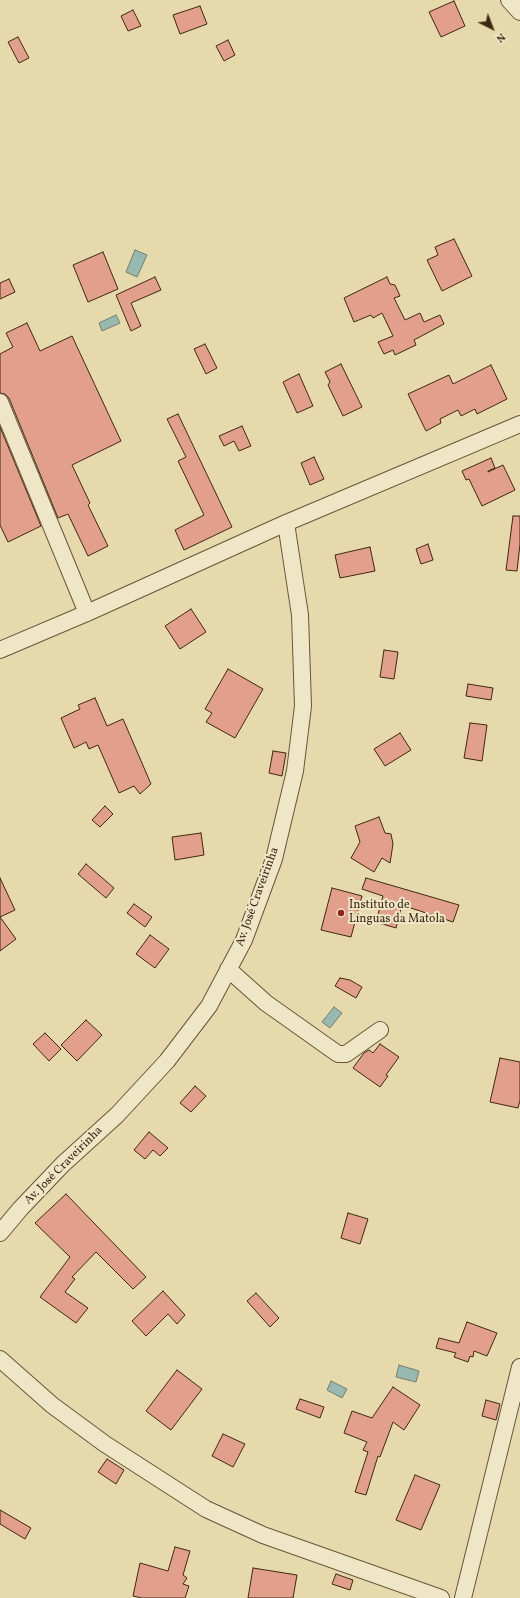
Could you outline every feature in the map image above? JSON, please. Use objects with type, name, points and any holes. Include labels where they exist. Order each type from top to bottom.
[{"type":"street","points":[[509,0],[520,12]]},
{"type":"street","points":[[0,402],[87,613]]},
{"type":"street","points":[[0,650],[87,613],[286,523],[520,424]]},
{"type":"street","name":"Av. José Craveirinha","points":[[0,1233],[21,1208],[63,1164],[117,1115],[167,1061],[209,1006],[244,940],[274,859],[295,771],[304,706],[300,615],[286,523]]},
{"type":"street","points":[[228,969],[266,1003],[338,1054],[346,1054],[380,1030]]},
{"type":"street","points":[[0,1359],[52,1405],[105,1444],[206,1509],[263,1535],[441,1598]]},
{"type":"street","points":[[463,1598],[520,1367]]},
{"type":"water","points":[[135,250],[147,255],[137,277],[126,272]]},
{"type":"water","points":[[116,315],[120,323],[102,331],[99,323]]},
{"type":"water","points":[[334,1007],[342,1013],[330,1028],[322,1022]]},
{"type":"water","points":[[399,1365],[419,1371],[416,1382],[396,1377]]},
{"type":"water","points":[[331,1381],[347,1389],[342,1398],[327,1390]]},
{"type":"building","points":[[454,1],[465,26],[441,37],[429,12]]},
{"type":"building","points":[[200,6],[207,24],[180,34],[173,15]]},
{"type":"building","points":[[133,10],[141,26],[128,31],[121,16]]},
{"type":"building","points":[[18,37],[29,58],[19,63],[8,42]]},
{"type":"building","points":[[228,40],[235,55],[224,61],[216,46]]},
{"type":"building","points":[[454,239],[472,276],[442,291],[427,260],[438,255],[435,247]]},
{"type":"building","points":[[103,252],[118,289],[88,302],[73,265]]},
{"type":"building","points":[[155,277],[161,290],[131,303],[141,326],[131,331],[116,295]]},
{"type":"building","points":[[387,277],[390,284],[395,285],[400,296],[394,298],[405,320],[420,313],[424,322],[440,315],[444,324],[414,340],[416,345],[395,355],[393,350],[384,354],[378,342],[393,336],[382,313],[373,318],[371,315],[354,322],[344,298]]},
{"type":"building","points":[[9,279],[15,292],[0,299],[0,283]]},
{"type":"building","points":[[27,323],[40,351],[72,336],[121,441],[72,465],[90,503],[88,505],[108,546],[88,556],[68,514],[58,518],[9,398],[5,394],[0,393],[0,354],[13,347],[6,333]]},
{"type":"building","points":[[205,344],[217,368],[206,374],[194,349]]},
{"type":"building","points":[[341,364],[362,407],[343,416],[328,385],[330,382],[325,372]]},
{"type":"building","points":[[491,365],[507,399],[477,414],[475,409],[461,416],[458,410],[440,419],[441,423],[426,431],[408,394],[449,375],[453,384]]},
{"type":"building","points":[[299,374],[313,406],[297,413],[283,382]]},
{"type":"building","points":[[178,414],[232,527],[184,550],[175,530],[204,515],[178,461],[186,457],[167,419]]},
{"type":"building","points":[[242,426],[251,446],[239,451],[234,441],[224,446],[219,436]]},
{"type":"building","points":[[0,427],[41,526],[8,542],[0,525]]},
{"type":"building","points":[[314,457],[324,479],[310,485],[301,463]]},
{"type":"building","points":[[491,458],[495,468],[488,472],[503,465],[515,490],[482,506],[469,479],[466,480],[462,471]]},
{"type":"building","points":[[513,516],[520,516],[520,544],[517,571],[506,570]]},
{"type":"building","points":[[428,544],[433,560],[421,564],[416,549]]},
{"type":"building","points":[[370,547],[375,571],[340,578],[335,555]]},
{"type":"building","points":[[191,609],[206,632],[180,649],[165,626]]},
{"type":"building","points":[[384,650],[398,652],[394,679],[380,677]]},
{"type":"building","points":[[228,669],[263,689],[235,738],[206,722],[212,713],[205,709]]},
{"type":"building","points":[[468,684],[493,688],[491,700],[466,696]]},
{"type":"building","points":[[95,698],[107,726],[123,719],[151,784],[140,794],[134,786],[119,793],[98,745],[89,749],[86,742],[74,748],[61,718],[80,709],[78,705]]},
{"type":"building","points":[[470,723],[487,725],[482,761],[464,758]]},
{"type":"building","points":[[400,733],[411,750],[385,766],[374,749]]},
{"type":"building","points":[[273,751],[286,753],[282,776],[269,773]]},
{"type":"building","points":[[105,806],[113,814],[100,827],[92,820]]},
{"type":"building","points":[[379,817],[385,833],[391,834],[393,844],[390,863],[382,858],[374,872],[351,858],[360,842],[355,826]]},
{"type":"building","points":[[201,833],[204,855],[175,860],[172,837]]},
{"type":"building","points":[[86,864],[114,888],[106,898],[78,874]]},
{"type":"building","points":[[0,878],[15,910],[0,917]]},
{"type":"building","points":[[366,878],[459,905],[453,922],[402,905],[396,928],[376,922],[383,896],[362,889]]},
{"type":"building","name":"Instituto de Línguas da Matola","points":[[332,888],[362,896],[351,937],[321,930]]},
{"type":"building","points":[[134,904],[152,917],[145,927],[127,913]]},
{"type":"building","points":[[0,917],[16,939],[0,951]]},
{"type":"building","points":[[150,935],[169,949],[155,968],[136,954]]},
{"type":"building","points":[[340,978],[350,980],[362,987],[356,998],[335,986]]},
{"type":"building","points":[[86,1020],[102,1035],[77,1061],[61,1045]]},
{"type":"building","points":[[45,1033],[61,1049],[49,1061],[33,1044]]},
{"type":"building","points":[[380,1044],[399,1057],[386,1075],[388,1076],[380,1087],[353,1068],[364,1053],[369,1050],[373,1053]]},
{"type":"building","points":[[500,1058],[520,1062],[520,1100],[518,1108],[490,1102]]},
{"type":"building","points":[[195,1086],[206,1096],[191,1112],[180,1103]]},
{"type":"building","points":[[149,1132],[168,1148],[160,1156],[153,1150],[145,1159],[134,1150]]},
{"type":"building","points":[[66,1194],[146,1277],[133,1289],[96,1252],[72,1277],[75,1279],[65,1292],[88,1308],[76,1323],[40,1297],[70,1257],[35,1223]]},
{"type":"building","points":[[348,1213],[368,1219],[360,1244],[341,1238]]},
{"type":"building","points":[[163,1291],[185,1315],[177,1324],[168,1314],[146,1336],[132,1321]]},
{"type":"building","points":[[256,1293],[279,1318],[270,1327],[247,1301]]},
{"type":"building","points":[[467,1322],[497,1333],[487,1356],[474,1351],[473,1357],[470,1356],[468,1362],[454,1357],[456,1353],[436,1348],[439,1338],[459,1343]]},
{"type":"building","points":[[177,1370],[202,1389],[171,1430],[146,1411]]},
{"type":"building","points":[[393,1387],[420,1405],[404,1430],[393,1422],[380,1457],[378,1456],[366,1495],[355,1492],[368,1452],[363,1450],[367,1442],[344,1433],[352,1411],[372,1418]]},
{"type":"building","points":[[300,1399],[324,1407],[320,1418],[296,1409]]},
{"type":"building","points":[[486,1400],[500,1404],[496,1420],[482,1416]]},
{"type":"building","points":[[223,1434],[245,1444],[233,1467],[212,1456]]},
{"type":"building","points":[[107,1459],[124,1470],[116,1484],[98,1472]]},
{"type":"building","points":[[415,1475],[440,1485],[421,1530],[396,1520]]},
{"type":"building","points":[[0,1510],[31,1528],[25,1539],[0,1524]]},
{"type":"building","points":[[175,1547],[190,1551],[183,1575],[187,1578],[183,1584],[189,1586],[185,1598],[142,1598],[133,1596],[140,1563],[168,1571]]},
{"type":"building","points":[[253,1568],[297,1575],[293,1598],[248,1598]]},
{"type":"building","points":[[336,1574],[353,1580],[350,1590],[332,1584]]},
{"type":"place","name":"Instituto de Línguas da Matola","points":[[341,913]]}]
